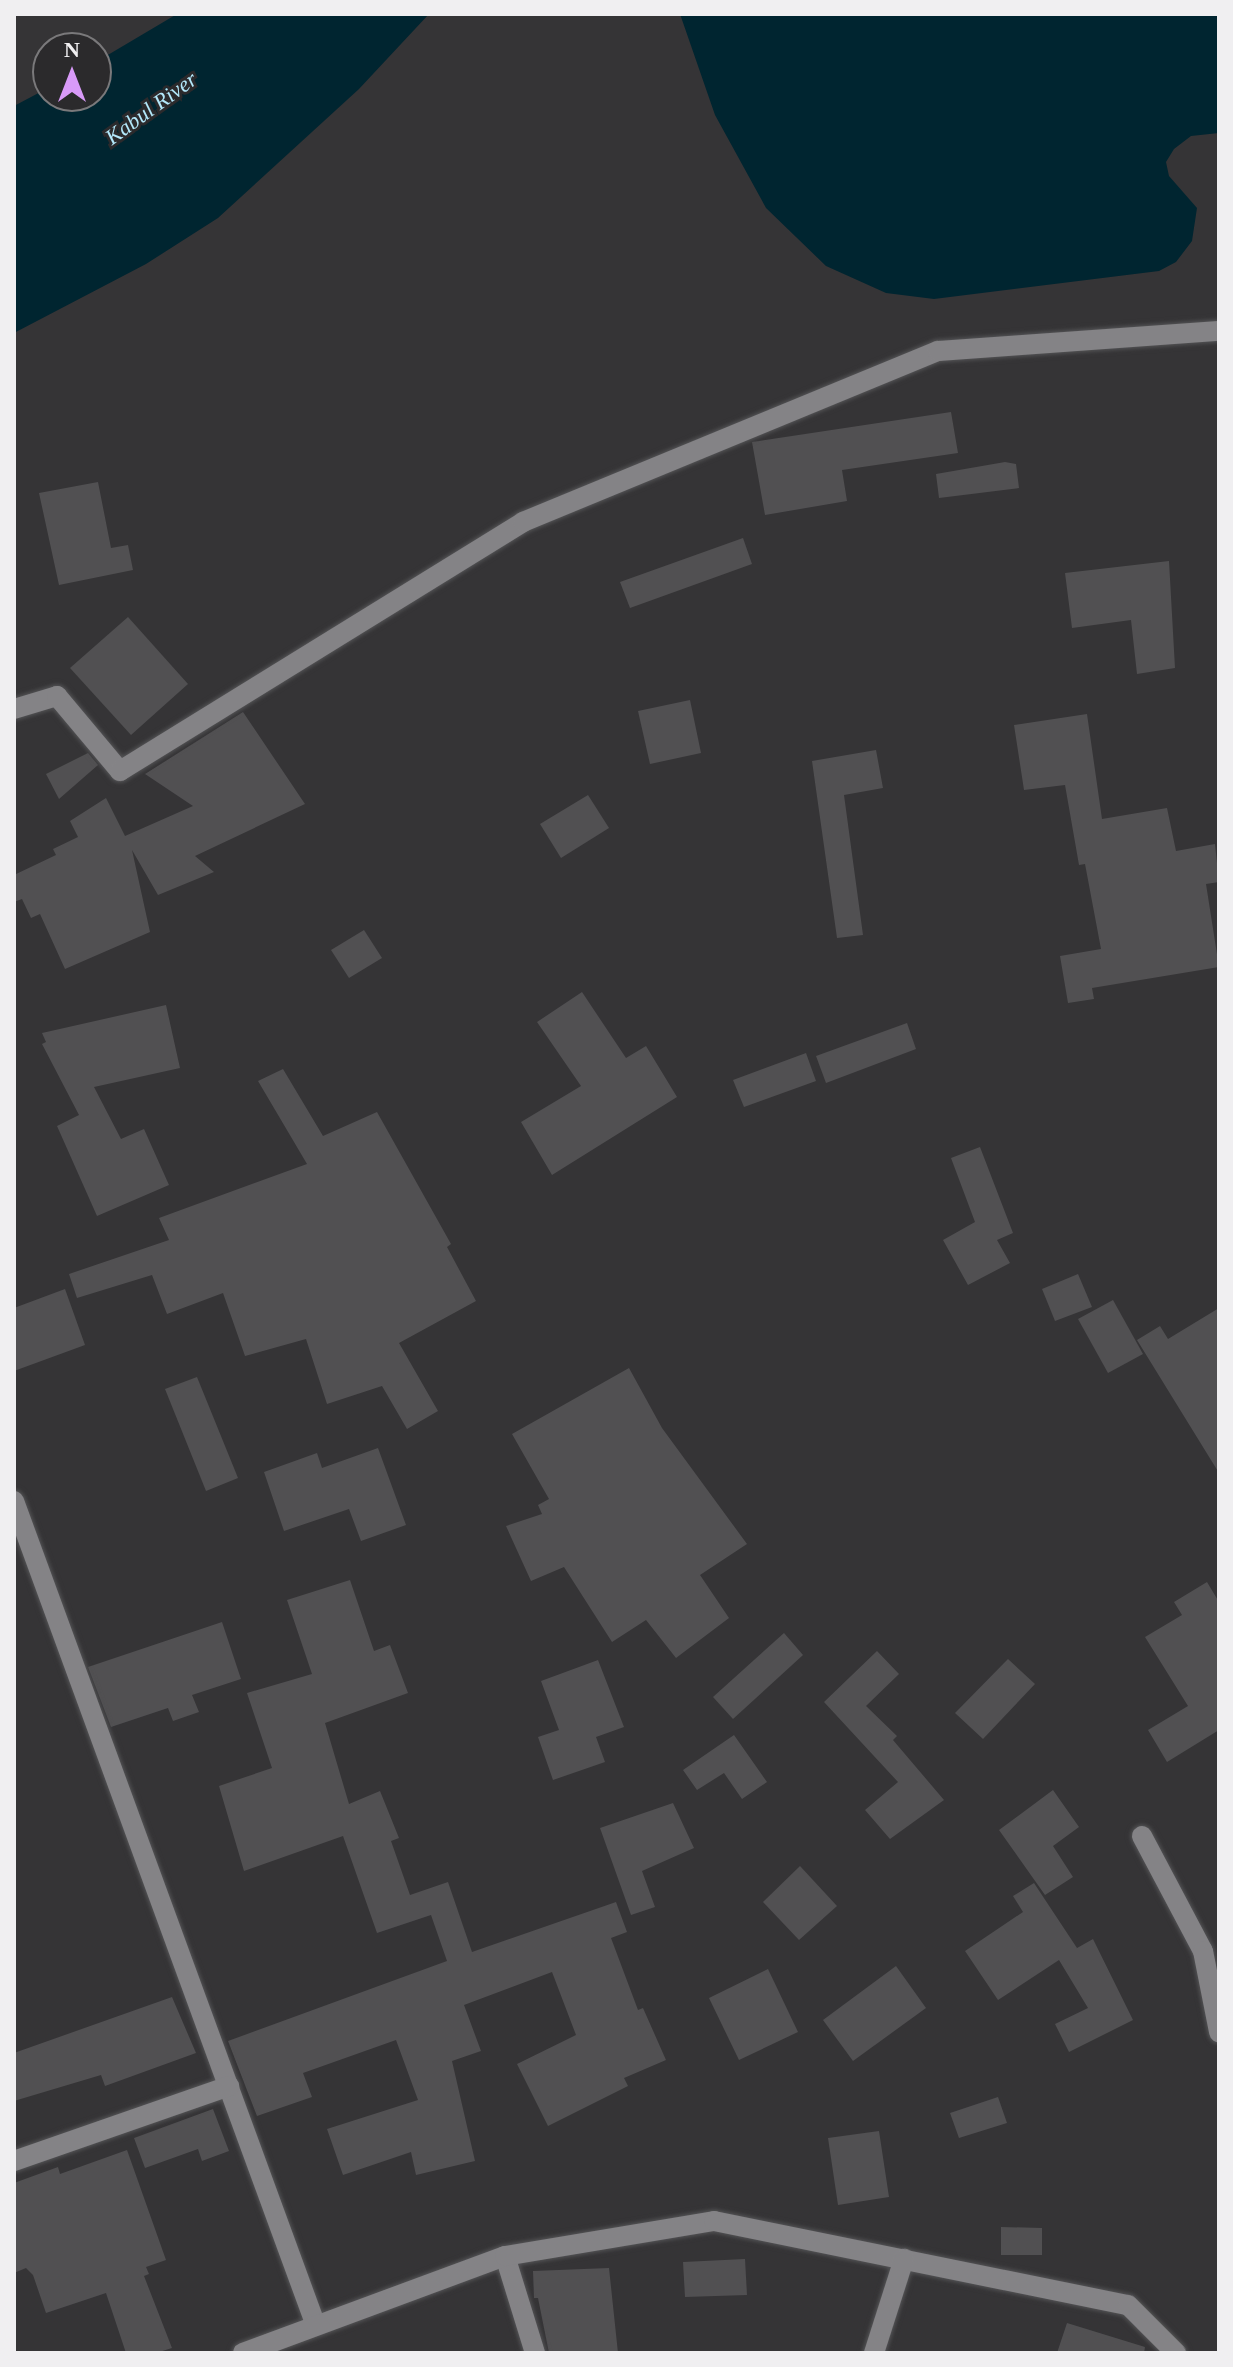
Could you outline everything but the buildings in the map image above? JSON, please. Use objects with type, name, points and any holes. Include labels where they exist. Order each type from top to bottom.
[{"type":"street","points":[[14,709],[57,696],[120,771],[523,522],[938,351],[1219,331]]},
{"type":"street","points":[[14,1501],[315,2323]]},
{"type":"street","points":[[1142,1836],[1203,1951],[1219,2032]]},
{"type":"street","points":[[14,2161],[229,2086]]},
{"type":"street","points":[[243,2353],[315,2323],[505,2256],[714,2221],[1128,2305],[1176,2353]]},
{"type":"street","points":[[505,2256],[535,2353]]},
{"type":"street","points":[[874,2353],[904,2259]]},
{"type":"water","name":"Kabul River","points":[[177,14],[429,14],[359,89],[218,218],[146,264],[14,333],[14,106],[32,96],[32,112],[112,112],[112,53]]},
{"type":"water","points":[[680,14],[1219,14],[1219,133],[1191,136],[1174,149],[1166,162],[1169,176],[1197,208],[1192,241],[1176,262],[1159,271],[934,299],[886,293],[826,266],[766,208],[715,115]]}]
